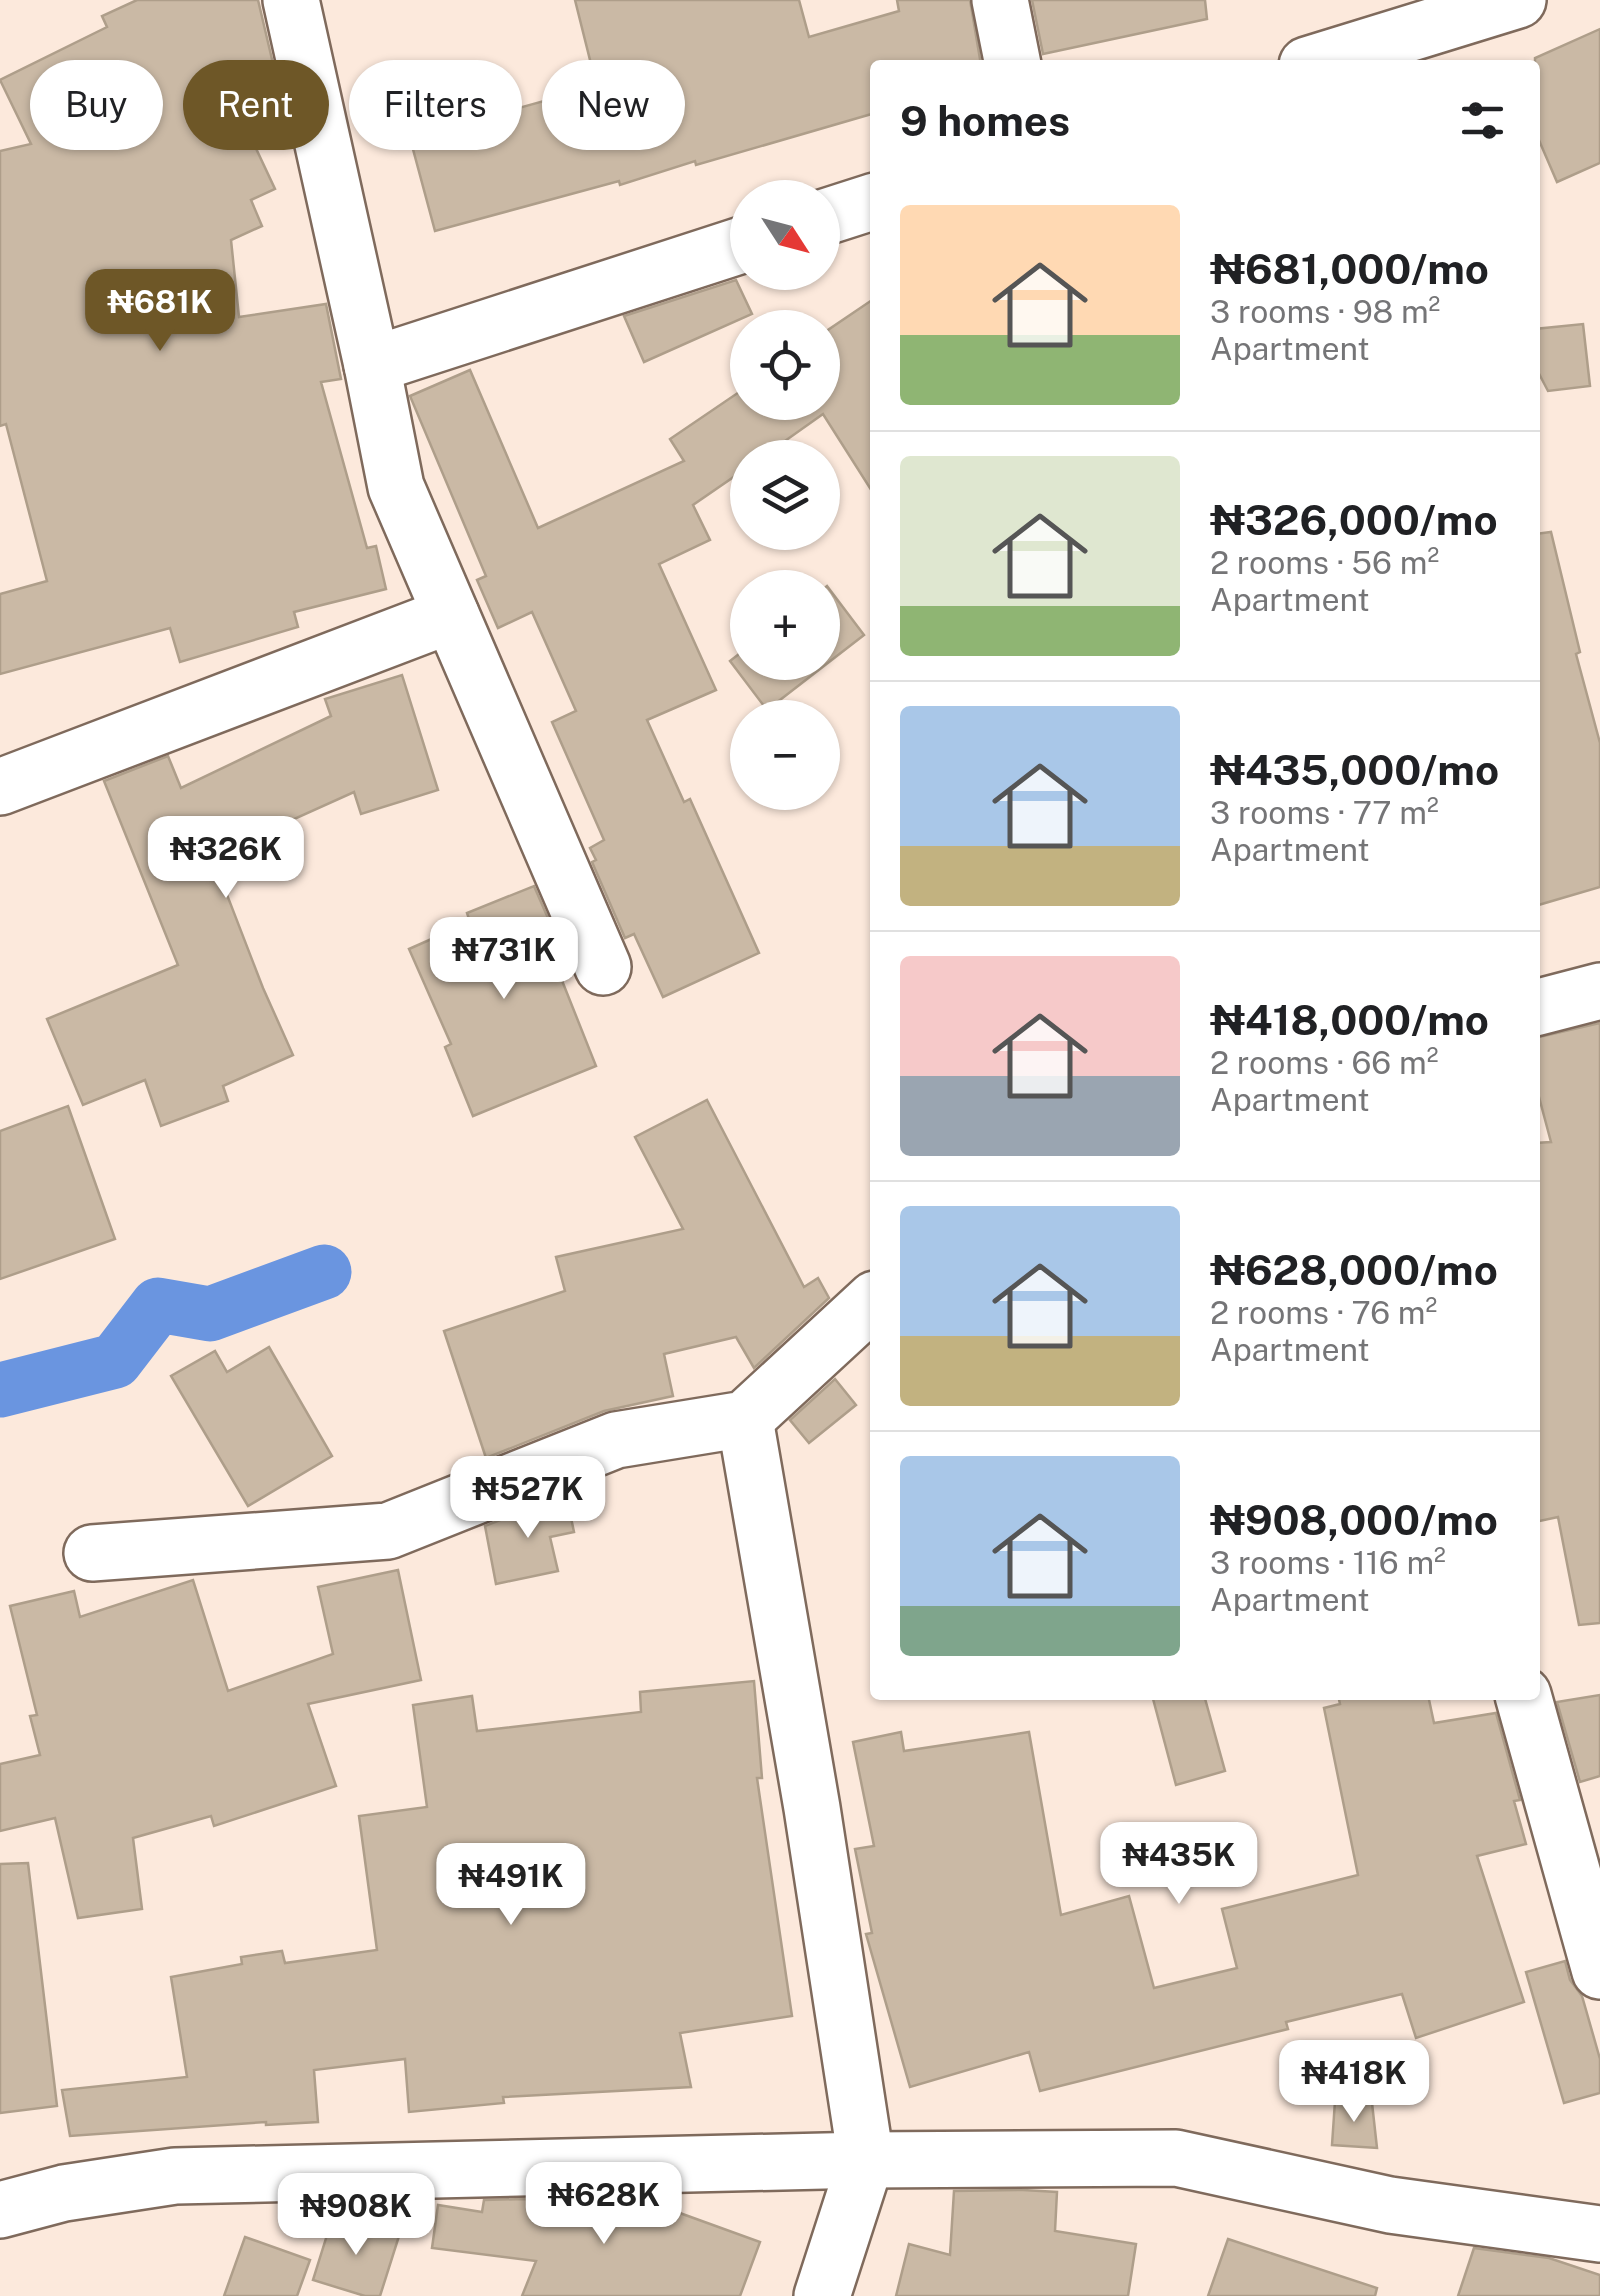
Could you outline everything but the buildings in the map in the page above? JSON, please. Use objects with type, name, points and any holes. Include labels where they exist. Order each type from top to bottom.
[{"type":"street","points":[[291,0],[396,486],[603,967]]},
{"type":"street","points":[[1000,0],[1012,60]]},
{"type":"street","points":[[1324,60],[1518,0]]},
{"type":"street","points":[[840,212],[870,203]]},
{"type":"street","points":[[372,365],[730,249]]},
{"type":"street","points":[[0,787],[451,614]]},
{"type":"street","points":[[1540,1007],[1600,990]]},
{"type":"street","points":[[92,1553],[388,1531],[616,1440],[744,1419],[870,1304]]},
{"type":"street","points":[[744,1419],[812,1808],[866,2160],[822,2296]]},
{"type":"street","points":[[1524,1700],[1600,1971]]},
{"type":"street","points":[[0,2210],[64,2192],[175,2176],[866,2160],[1176,2158],[1390,2206],[1600,2234]]},
{"type":"waterway","points":[[0,1390],[115,1361],[158,1305],[210,1314],[324,1272]]}]
